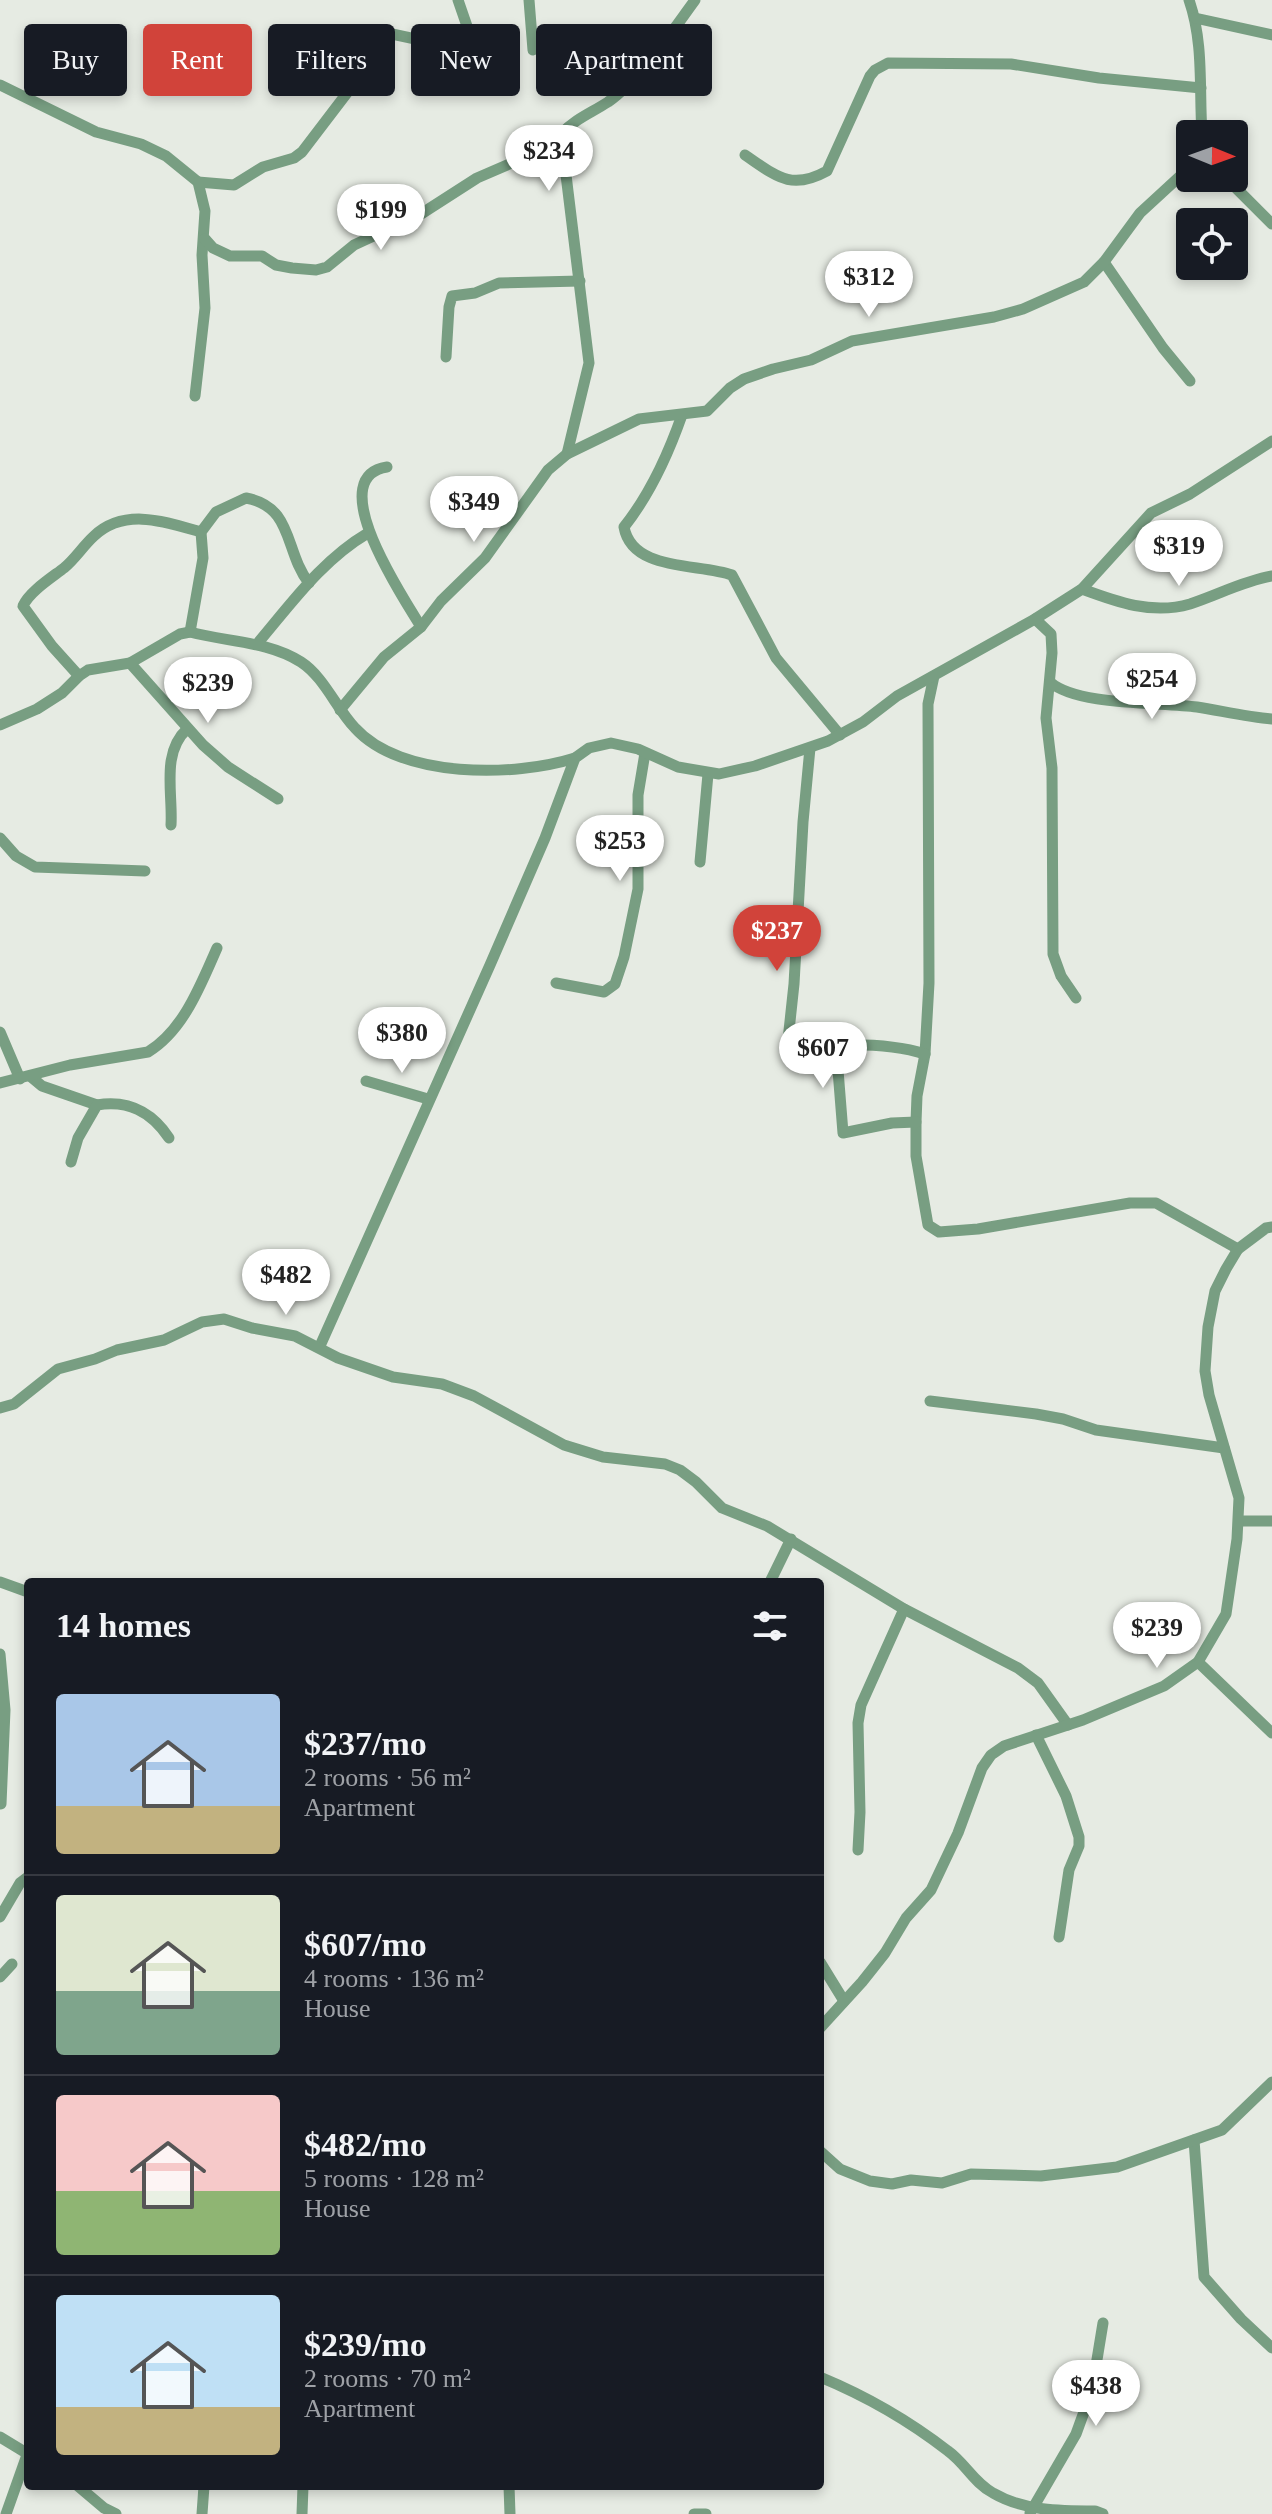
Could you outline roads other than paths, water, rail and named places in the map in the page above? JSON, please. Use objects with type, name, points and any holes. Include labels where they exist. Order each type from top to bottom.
[{"type":"street","points":[[198,182],[234,185],[263,167],[294,158],[318,134],[392,34],[420,40],[462,41],[468,29],[458,0]]},
{"type":"street","points":[[529,0],[533,50]]},
{"type":"street","points":[[567,454],[589,363],[561,134],[581,116],[608,101],[637,73],[695,0]]},
{"type":"street","points":[[1189,0],[1195,18],[1202,120]]},
{"type":"street","points":[[1195,18],[1272,35]]},
{"type":"street","points":[[745,155],[788,181],[805,180],[827,171],[870,76],[888,63],[1002,63],[1099,78],[1201,88]]},
{"type":"street","points":[[0,85],[96,132],[141,144],[166,156],[198,182],[204,200],[205,239],[202,255],[205,308],[195,396]]},
{"type":"street","points":[[205,239],[213,248],[230,256],[262,256],[276,265],[292,268],[316,270],[327,267],[354,245],[421,214],[477,178],[560,142]]},
{"type":"street","points":[[340,710],[384,657],[421,627],[441,601],[485,558],[548,470],[567,454],[639,419],[707,411],[744,379],[811,360],[852,341],[1013,312],[1084,282],[1104,262],[1140,213],[1176,180]]},
{"type":"street","points":[[1240,192],[1272,224]]},
{"type":"street","points":[[1104,262],[1163,348],[1190,381]]},
{"type":"street","points":[[446,357],[452,296],[475,293],[499,283],[580,281]]},
{"type":"street","points":[[682,415],[669,453],[624,527],[626,539],[638,550],[660,561],[732,575],[776,658],[840,735]]},
{"type":"street","points":[[0,725],[37,709],[62,693],[79,676],[101,667],[130,663],[180,634],[190,632],[257,644],[278,650],[303,663],[368,741],[392,754],[420,762],[489,770],[549,766],[575,758],[589,748],[611,743],[678,767],[708,774],[733,772],[810,748],[840,735],[897,696],[1035,619],[1082,589],[1151,513],[1190,494],[1272,441]]},
{"type":"street","points":[[387,467],[376,469],[367,476],[364,493],[368,533],[421,627]]},
{"type":"street","points":[[190,632],[203,558],[201,532],[210,518],[227,505],[246,498],[273,508],[282,520],[299,571],[309,583]]},
{"type":"street","points":[[79,676],[23,606],[27,598],[67,566],[94,536],[114,524],[130,518],[160,520],[201,532]]},
{"type":"street","points":[[257,644],[329,561],[368,533]]},
{"type":"street","points":[[1082,589],[1126,605],[1167,608],[1190,604],[1234,585],[1272,576]]},
{"type":"street","points":[[1035,619],[1051,634],[1046,718],[1052,768],[1053,954],[1061,976],[1076,998]]},
{"type":"street","points":[[130,663],[187,729],[228,767],[278,799]]},
{"type":"street","points":[[934,676],[928,704],[930,899],[925,1054],[917,1096],[916,1122],[916,1156],[928,1225],[939,1232],[1021,1223],[1130,1203],[1156,1203],[1238,1249]]},
{"type":"street","points":[[1050,682],[1061,691],[1083,695],[1272,719]]},
{"type":"street","points":[[171,825],[170,763],[176,743],[187,729]]},
{"type":"street","points":[[810,748],[788,1040],[811,1048],[836,1045],[900,1047],[925,1054]]},
{"type":"street","points":[[556,983],[604,992],[615,984],[638,889],[638,795],[645,753]]},
{"type":"street","points":[[320,1346],[545,838],[575,758]]},
{"type":"street","points":[[700,862],[708,774]]},
{"type":"street","points":[[0,838],[16,856],[35,867],[145,871]]},
{"type":"street","points":[[0,1083],[70,1065],[148,1052],[156,1047],[191,1003],[217,948]]},
{"type":"street","points":[[0,1032],[25,1077],[97,1105],[128,1104],[146,1114],[169,1138]]},
{"type":"street","points":[[836,1045],[843,1133],[916,1122]]},
{"type":"street","points":[[366,1081],[428,1099]]},
{"type":"street","points":[[71,1162],[78,1138],[97,1105]]},
{"type":"street","points":[[824,2024],[885,1953],[906,1918],[931,1890],[958,1833],[982,1768],[991,1755],[1004,1746],[1068,1725],[1164,1686],[1198,1662],[1226,1614],[1239,1521],[1235,1480],[1205,1371],[1208,1327],[1215,1291],[1238,1249],[1266,1228],[1272,1227]]},
{"type":"street","points":[[0,1408],[14,1404],[58,1369],[117,1350],[164,1340],[202,1322],[224,1319],[295,1336],[320,1346],[338,1358],[393,1377],[442,1384],[474,1396],[564,1445],[603,1457],[673,1467],[696,1482],[722,1508],[791,1539],[904,1609],[1018,1668],[1038,1683],[1068,1725]]},
{"type":"street","points":[[930,1401],[1036,1414],[1096,1430],[1224,1448]]},
{"type":"street","points":[[1239,1521],[1272,1521]]},
{"type":"street","points":[[772,1578],[791,1539]]},
{"type":"street","points":[[0,1582],[24,1591]]},
{"type":"street","points":[[858,1850],[860,1800],[857,1743],[861,1705],[904,1609]]},
{"type":"street","points":[[0,1654],[5,1710],[1,1804]]},
{"type":"street","points":[[1198,1662],[1272,1733]]},
{"type":"street","points":[[1036,1735],[1066,1796],[1079,1837],[1079,1846],[1069,1870],[1059,1937]]},
{"type":"street","points":[[0,1917],[24,1880]]},
{"type":"street","points":[[0,1977],[12,1964]]},
{"type":"street","points":[[824,1968],[844,2001]]},
{"type":"street","points":[[824,2155],[840,2169],[870,2181],[892,2184],[911,2180],[942,2183],[971,2174],[1041,2176],[1117,2167],[1222,2130],[1272,2082]]},
{"type":"street","points":[[1194,2140],[1204,2277],[1272,2348]]},
{"type":"street","points":[[1030,2511],[1076,2434],[1092,2390],[1103,2323]]},
{"type":"street","points":[[824,2379],[871,2400],[949,2451],[993,2494],[1030,2511],[1095,2511],[1103,2514]]},
{"type":"street","points":[[0,2437],[24,2451]]},
{"type":"street","points":[[6,2514],[24,2464]]},
{"type":"street","points":[[83,2490],[116,2514]]},
{"type":"street","points":[[202,2514],[204,2490]]},
{"type":"street","points":[[302,2514],[303,2490]]},
{"type":"street","points":[[509,2490],[510,2514]]},
{"type":"street","points":[[694,2514],[706,2514]]}]
